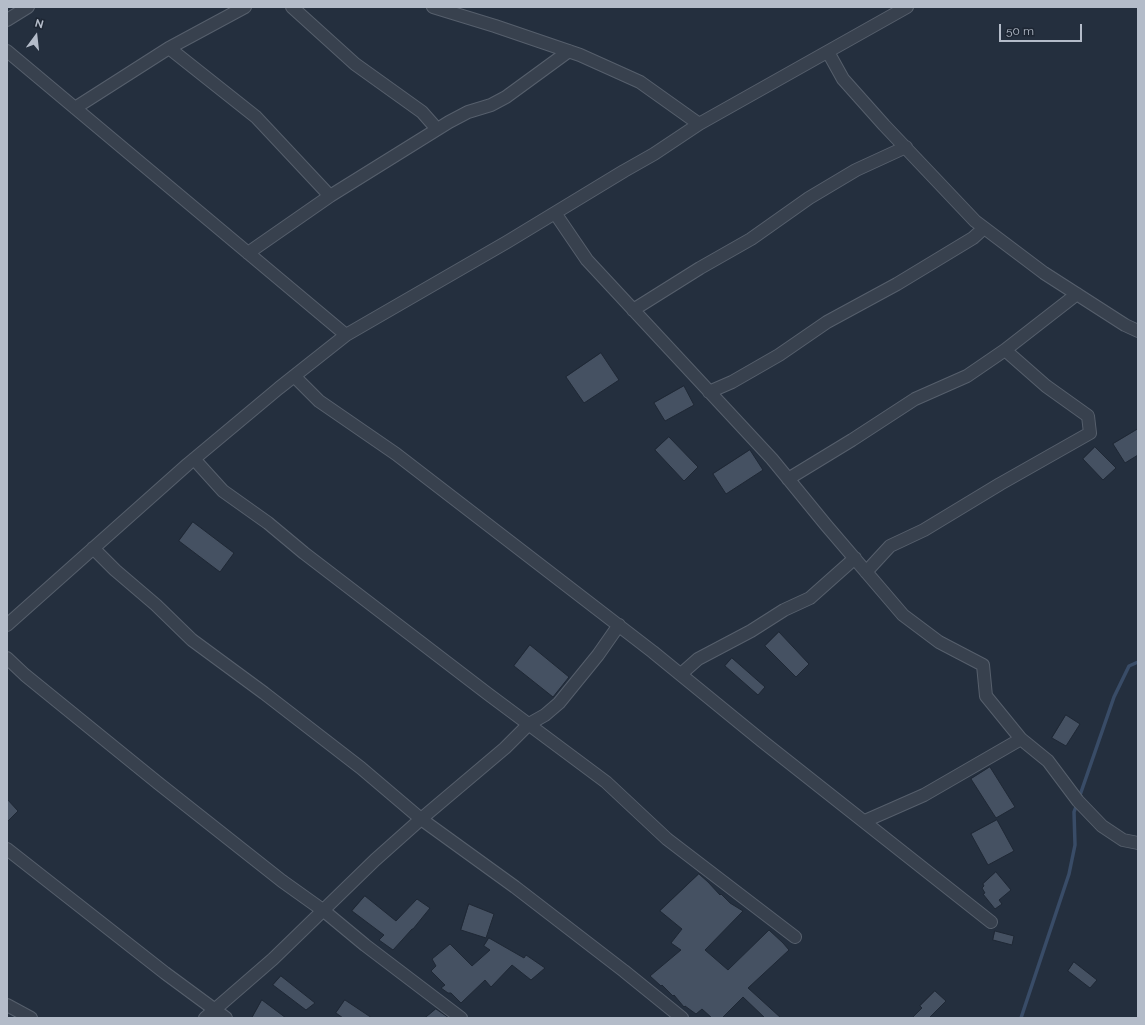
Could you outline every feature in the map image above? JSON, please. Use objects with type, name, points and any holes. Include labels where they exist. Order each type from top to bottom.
[{"type":"street","points":[[7,20],[28,7]]},
{"type":"street","points":[[75,108],[169,48],[245,7]]},
{"type":"street","points":[[292,7],[355,64],[422,112],[437,129]]},
{"type":"street","points":[[433,7],[580,55],[640,82],[699,124]]},
{"type":"street","points":[[7,625],[194,459],[346,335],[507,242],[654,154],[699,124],[907,7]]},
{"type":"street","points":[[169,48],[256,117],[330,196]]},
{"type":"street","points":[[7,51],[346,335]]},
{"type":"street","points":[[248,253],[330,196],[437,129],[468,112],[491,105],[506,97],[569,51]]},
{"type":"street","points":[[828,52],[843,79],[884,125],[975,221],[1044,273],[1125,325],[1138,331]]},
{"type":"street","points":[[633,310],[700,268],[752,239],[809,198],[856,170],[906,147]]},
{"type":"street","points":[[555,213],[588,260],[772,459],[903,615],[939,642],[983,666],[986,696],[1021,739],[1048,761],[1078,801],[1102,826],[1123,840],[1138,843]]},
{"type":"street","points":[[709,392],[732,382],[779,355],[826,322],[897,284],[973,238],[984,228]]},
{"type":"street","points":[[788,478],[852,440],[915,399],[967,376],[1005,350],[1077,294]]},
{"type":"street","points":[[866,572],[890,546],[924,530],[1000,484],[1090,433],[1088,416],[1046,386],[1005,350]]},
{"type":"street","points":[[294,376],[319,401],[396,454],[619,625],[762,741],[991,922]]},
{"type":"street","points":[[194,459],[223,491],[268,523],[304,553],[482,690],[606,782],[667,839],[795,937]]},
{"type":"street","points":[[93,548],[192,640],[264,693],[360,768],[421,819],[515,887],[682,1018]]},
{"type":"street","points":[[681,674],[698,659],[751,631],[784,610],[810,598],[854,558]]},
{"type":"street","points":[[205,1018],[273,959],[375,860],[421,819],[505,748],[529,724],[545,715],[559,703],[598,655],[619,625]]},
{"type":"street","points":[[7,658],[25,675],[158,783],[282,881],[324,911],[365,945],[461,1018]]},
{"type":"street","points":[[865,821],[924,795],[1021,739]]},
{"type":"street","points":[[7,849],[226,1018]]},
{"type":"street","points":[[7,1005],[31,1018]]},
{"type":"building","points":[[601,353],[619,380],[584,403],[566,377]]},
{"type":"building","points":[[684,386],[694,405],[665,421],[654,403]]},
{"type":"building","points":[[1138,429],[1138,455],[1125,463],[1113,444]]},
{"type":"building","points":[[669,437],[698,467],[684,481],[655,450]]},
{"type":"building","points":[[1095,447],[1116,468],[1103,480],[1083,459]]},
{"type":"building","points":[[750,450],[763,470],[726,494],[713,474]]},
{"type":"building","points":[[193,522],[234,553],[220,572],[179,541]]},
{"type":"building","points":[[779,632],[809,664],[796,677],[765,646]]},
{"type":"building","points":[[530,645],[569,677],[553,697],[514,666]]},
{"type":"building","points":[[732,658],[765,687],[758,695],[725,666]]},
{"type":"building","points":[[1066,715],[1080,724],[1066,746],[1052,738]]},
{"type":"building","points":[[990,767],[1015,807],[996,818],[971,779]]},
{"type":"building","points":[[7,799],[18,811],[7,822]]},
{"type":"building","points":[[997,820],[1014,851],[988,865],[971,834]]},
{"type":"building","points":[[996,872],[1011,890],[999,900],[1002,904],[995,909],[983,894],[985,893],[982,888],[984,886],[983,884]]},
{"type":"building","points":[[699,874],[720,895],[721,894],[730,903],[743,911],[705,950],[728,970],[769,930],[789,950],[748,988],[781,1018],[765,1018],[743,997],[722,1018],[712,1018],[702,1009],[696,1014],[685,1006],[684,1007],[674,995],[673,996],[650,976],[681,950],[671,943],[682,929],[660,911]]},
{"type":"building","points":[[365,896],[396,921],[417,899],[430,908],[393,950],[379,940],[384,935],[352,911]]},
{"type":"building","points":[[469,904],[494,914],[486,938],[461,930]]},
{"type":"building","points":[[995,931],[1014,936],[1012,945],[993,940]]},
{"type":"building","points":[[489,938],[524,958],[526,955],[545,968],[531,980],[512,965],[491,987],[485,980],[461,1003],[451,993],[448,993],[441,988],[445,985],[431,971],[436,966],[432,959],[450,944],[472,966],[490,950],[484,946]]},
{"type":"building","points":[[1074,962],[1097,980],[1090,988],[1068,971]]},
{"type":"building","points":[[281,976],[315,1003],[306,1010],[273,985]]},
{"type":"building","points":[[935,991],[946,1001],[929,1018],[912,1018],[922,1008],[920,1006]]},
{"type":"building","points":[[262,1000],[286,1018],[252,1018]]},
{"type":"building","points":[[345,1000],[372,1018],[343,1018],[336,1013]]},
{"type":"building","points":[[436,1009],[449,1018],[425,1018]]},
{"type":"waterway","points":[[1079,798],[1114,697],[1129,666],[1138,662]]},
{"type":"waterway","points":[[1021,1018],[1069,874],[1075,845],[1074,812],[1077,804]]}]
